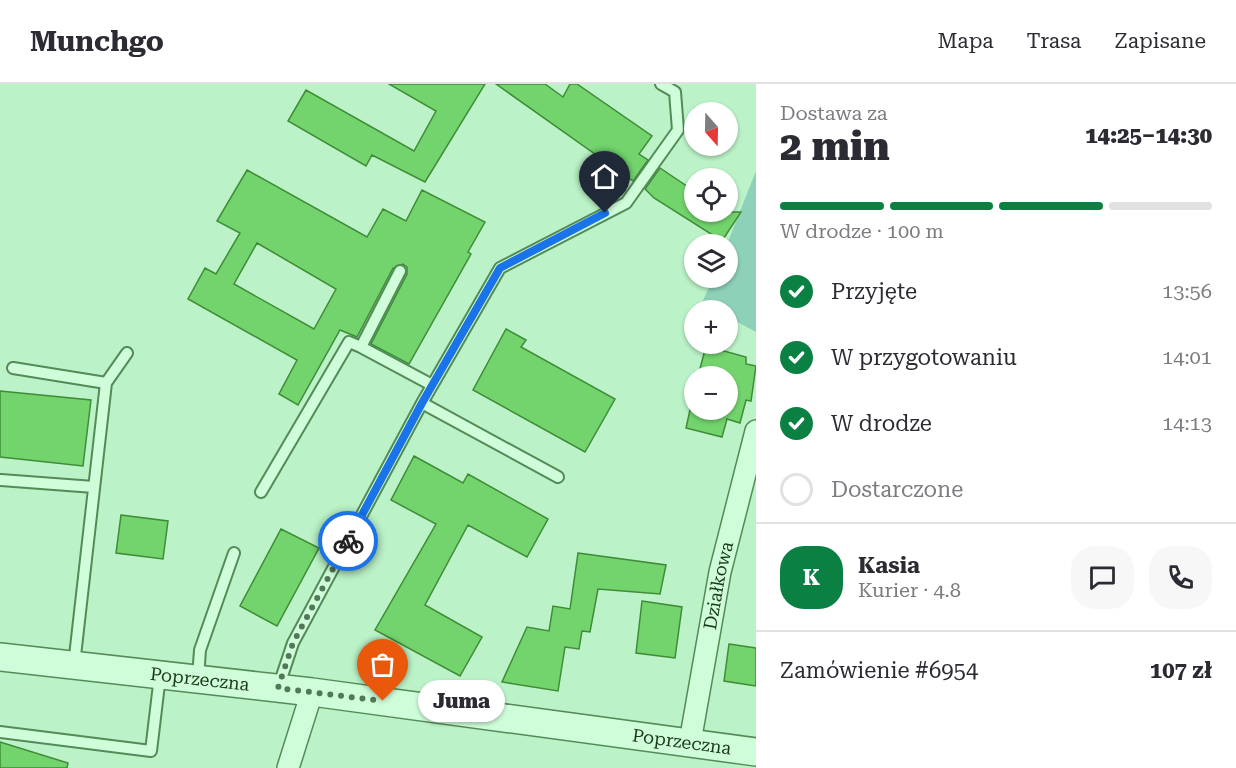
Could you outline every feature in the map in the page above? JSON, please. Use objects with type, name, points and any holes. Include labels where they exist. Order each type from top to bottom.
[{"type":"street","name":"Działkowa","points":[[690,742],[720,572],[756,431]]},
{"type":"street","name":"Poprzeczna","points":[[0,657],[312,692],[690,742],[756,753]]},
{"type":"street","points":[[288,768],[312,692]]},
{"type":"lane","points":[[278,688],[293,643],[422,403],[500,268],[626,203],[678,130],[675,92],[661,84]]},
{"type":"lane","points":[[361,348],[400,272]]},
{"type":"lane","points":[[261,492],[349,342],[432,385]]},
{"type":"lane","points":[[74,665],[106,383],[127,353]]},
{"type":"lane","points":[[13,368],[106,383]]},
{"type":"lane","points":[[422,403],[558,477]]},
{"type":"lane","points":[[1,480],[94,487]]},
{"type":"lane","points":[[198,678],[200,650],[234,553]]},
{"type":"lane","points":[[0,732],[151,751],[160,675]]},
{"type":"green space","points":[[756,171],[756,332],[738,322],[738,300],[703,300],[709,288],[738,288],[738,234],[731,234],[736,222],[738,222],[738,216]]},
{"type":"building","points":[[389,84],[485,84],[425,182],[372,155],[366,166],[288,121],[306,90],[414,151],[436,111]]},
{"type":"building","points":[[496,84],[545,84],[563,97],[570,84],[577,84],[652,136],[639,154],[648,160],[633,181]]},
{"type":"building","points":[[660,168],[684,184],[684,217],[654,198],[645,189]]},
{"type":"building","points":[[247,170],[367,237],[383,209],[406,221],[422,190],[485,222],[468,252],[471,254],[409,364],[371,344],[407,274],[407,267],[403,264],[393,268],[357,337],[340,330],[298,405],[279,394],[297,360],[188,299],[205,268],[216,274],[240,233],[217,221]],"holes":[[[257,243],[336,289],[314,329],[234,284]]]},
{"type":"building","points":[[692,222],[734,222],[727,234],[711,234]]},
{"type":"building","points":[[506,329],[526,340],[521,347],[615,399],[585,452],[473,390]]},
{"type":"building","points":[[704,354],[735,354],[746,357],[746,364],[756,366],[751,401],[746,400],[740,423],[730,420],[738,420],[738,366],[701,366]]},
{"type":"building","points":[[0,391],[91,400],[83,466],[0,457]]},
{"type":"building","points":[[688,420],[727,420],[722,437],[686,428]]},
{"type":"building","points":[[414,456],[463,483],[468,474],[548,519],[527,557],[468,525],[425,605],[482,637],[460,676],[375,630],[436,524],[391,500]]},
{"type":"building","points":[[121,515],[168,521],[163,559],[116,553]]},
{"type":"building","points":[[281,529],[319,548],[277,626],[240,606]]},
{"type":"building","points":[[578,553],[666,565],[660,594],[598,589],[590,632],[582,631],[579,649],[565,647],[558,691],[502,682],[527,627],[549,631],[553,606],[570,609]]},
{"type":"building","points":[[642,601],[682,607],[675,658],[636,653]]},
{"type":"building","points":[[729,644],[756,648],[756,686],[724,681]]},
{"type":"building","points":[[0,742],[68,763],[67,768],[0,768]]},
{"type":"way so far","points":[[348,541],[293,643],[278,688],[383,701]]},
{"type":"place","name":"Juma","points":[[383,701]]},
{"type":"route","points":[[348,541],[422,403],[500,268],[605,213]]}]
